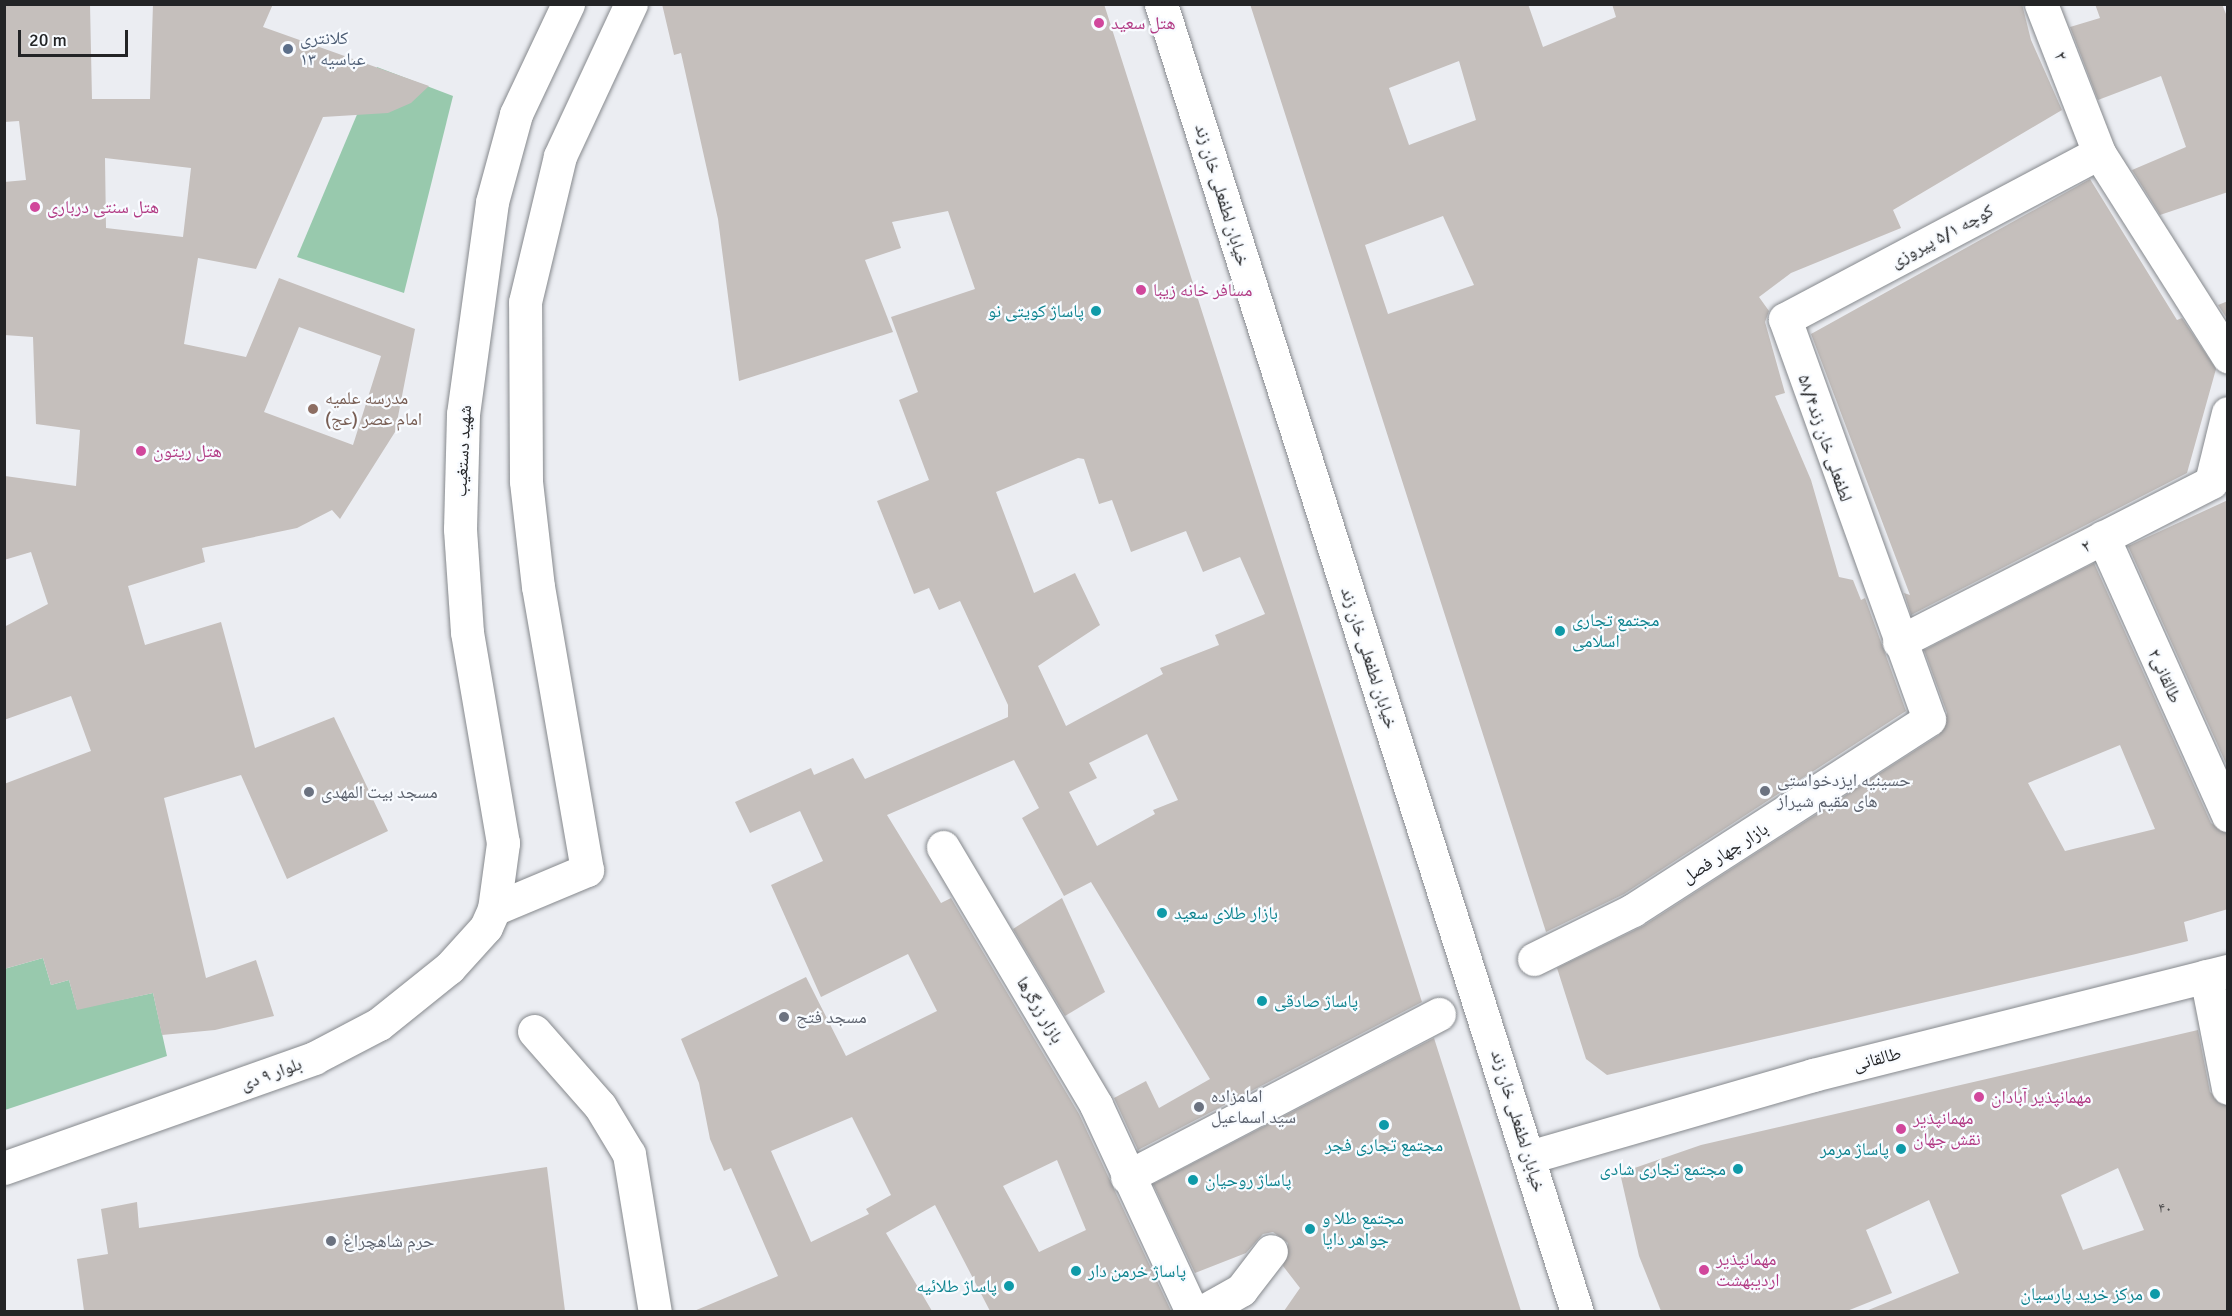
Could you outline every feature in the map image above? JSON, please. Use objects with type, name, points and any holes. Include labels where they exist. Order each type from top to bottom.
[{"type":"street","name":"شهید دستغیب","points":[[494,909],[503,843],[467,632],[460,529],[464,414],[494,191],[516,114],[568,4]]},
{"type":"street","points":[[494,909],[587,870],[538,587],[526,481],[525,302],[560,156],[631,4]]},
{"type":"street","name":"خیابان لطفعلی خان زند","points":[[1161,4],[1577,1311]]},
{"type":"street","name":"۲","points":[[2041,4],[2099,153],[2228,356]]},
{"type":"street","name":"کوچه ۵/۱ پیروزی","points":[[1785,319],[2099,153]]},
{"type":"street","name":"لطفعلی خان زند۵۸/۴","points":[[1785,319],[1899,642]]},
{"type":"street","name":"۲","points":[[1899,642],[2211,482],[2228,413]]},
{"type":"street","name":"طالقانی۲","points":[[2103,537],[2228,815]]},
{"type":"street","name":"بازار چهار فصل","points":[[1534,959],[1634,910],[1929,719],[1899,642]]},
{"type":"street","name":"بازار زرگرها","points":[[943,847],[1096,1105],[1127,1177],[1192,1311]]},
{"type":"street","name":"بلوار ۹ دی","points":[[4,1168],[342,1044],[379,1024],[449,968],[494,909]]},
{"type":"street","points":[[2217,974],[2228,1088]]},
{"type":"street","name":"طالقانی","points":[[1529,1157],[1814,1075],[2217,974]]},
{"type":"street","points":[[1127,1177],[1439,1014]]},
{"type":"street","points":[[534,1031],[600,1106],[629,1154],[654,1311]]},
{"type":"street","points":[[1202,1311],[1241,1290],[1271,1251]]},
{"type":"green space","points":[[377,67],[453,96],[404,293],[297,257]]},
{"type":"green space","points":[[43,958],[51,985],[69,980],[77,1009],[153,993],[167,1056],[5,1110],[4,969]]},
{"type":"building","points":[[4,4],[90,4],[92,99],[150,99],[153,4],[273,4],[263,27],[429,86],[411,103],[388,113],[323,117],[256,269],[198,258],[184,344],[246,357],[279,278],[415,329],[395,432],[340,519],[332,510],[297,528],[202,548],[205,562],[128,586],[145,645],[221,622],[255,748],[334,717],[388,831],[287,879],[241,775],[164,798],[206,978],[256,960],[274,1016],[215,1030],[162,1035],[153,993],[77,1010],[69,980],[51,985],[43,958],[4,969],[4,784],[91,751],[71,696],[4,720],[4,627],[48,604],[31,552],[4,560],[5,476],[76,486],[80,430],[36,424],[33,337],[4,335],[4,182],[26,180],[19,121],[4,122]],"holes":[[[105,158],[191,168],[183,237],[106,228]],[[299,327],[381,356],[353,445],[264,412]]]},
{"type":"building","points":[[662,4],[1104,4],[1422,1002],[1138,1150],[1114,1098],[1146,1081],[1159,1108],[1210,1079],[1091,882],[1064,896],[1022,818],[1039,808],[1014,760],[887,815],[941,903],[951,898],[1079,1114],[1171,1311],[990,1311],[935,1205],[886,1233],[932,1311],[694,1311],[778,1276],[731,1168],[724,1171],[710,1139],[699,1083],[681,1039],[806,977],[846,1056],[937,1011],[908,954],[821,997],[771,885],[823,861],[800,811],[750,833],[735,802],[811,768],[814,775],[853,758],[865,779],[1008,717],[1008,705],[960,601],[939,610],[929,588],[914,594],[877,501],[929,480],[899,400],[918,392],[891,317],[975,289],[948,211],[892,222],[901,248],[865,260],[893,332],[739,381],[718,219],[681,53],[674,55]],"holes":[[[1078,458],[1084,459],[1099,504],[1112,500],[1131,552],[1186,531],[1203,572],[1240,557],[1265,614],[1215,635],[1219,645],[1160,668],[1163,674],[1066,726],[1038,666],[1100,625],[1075,573],[1034,593],[996,492]],[[1147,734],[1178,800],[1153,810],[1155,814],[1097,846],[1069,792],[1097,778],[1089,763]],[[852,1117],[891,1195],[866,1209],[869,1214],[811,1242],[771,1151]],[[1057,1160],[1086,1230],[1039,1252],[1003,1186]]]},
{"type":"building","points":[[1250,4],[1528,4],[1543,47],[1616,17],[1612,4],[2022,4],[2031,40],[2062,110],[1893,210],[1901,228],[1791,273],[1759,297],[1769,311],[1765,322],[1785,393],[1775,396],[1811,480],[1839,577],[1853,580],[1861,600],[1865,598],[1906,711],[1624,894],[1546,932]],"holes":[[[1459,61],[1476,120],[1409,145],[1389,88]],[[1443,216],[1474,285],[1388,314],[1365,245]]]},
{"type":"building","points":[[2095,4],[2222,4],[2228,19],[2228,192],[2160,215],[2132,170],[2186,147],[2161,76],[2098,100],[2070,27],[2100,18]]},
{"type":"building","points":[[2090,179],[2177,320],[2182,318],[2216,369],[2187,473],[1911,615],[1904,593],[1910,595],[1811,334]]},
{"type":"building","points":[[2228,301],[2228,320],[2218,305]]},
{"type":"building","points":[[2228,500],[2228,768],[2128,546]]},
{"type":"building","points":[[2094,563],[2211,823],[2228,834],[2228,909],[2184,922],[2188,941],[2136,954],[1607,1075],[1586,1059],[1557,968],[1643,926],[1939,735],[1947,713],[1924,650]],"holes":[[[2120,745],[2155,829],[2065,851],[2028,783]]]},
{"type":"building","points":[[1062,898],[1105,992],[1065,1016],[1013,929]]},
{"type":"building","points":[[2198,1030],[2210,1092],[2228,1106],[2228,1311],[1866,1311],[1959,1273],[1929,1200],[1866,1230],[1892,1293],[1847,1311],[1661,1311],[1639,1256],[1620,1173],[1701,1145]],"holes":[[[2118,1168],[2144,1230],[2083,1250],[2061,1195]]]},
{"type":"building","points":[[1434,1038],[1521,1311],[1284,1311],[1300,1288],[1283,1266],[1288,1243],[1273,1232],[1263,1234],[1246,1253],[1195,1273],[1153,1184]]},
{"type":"building","name":"حرم شاهچراغ","points":[[547,1167],[565,1311],[84,1311],[77,1259],[108,1254],[101,1209],[137,1202],[139,1228]]},
{"type":"place","name":"هتل سعيد","points":[[1099,23]]},
{"type":"place","name":"کلانتری ۱۳ عباسیه","points":[[288,49]]},
{"type":"place","name":"هتل سنتی درباری","points":[[35,207]]},
{"type":"place","name":"مسافر خانه زیبا","points":[[1141,290]]},
{"type":"place","name":"پاساژ کویتی نو","points":[[1096,311]]},
{"type":"place","name":"مدرسه علمیه امام عصر (عج)","points":[[313,409]]},
{"type":"place","name":"هتل ریتون","points":[[141,451]]},
{"type":"place","name":"مجتمع تجاری اسلامی","points":[[1560,631]]},
{"type":"place","name":"حسینیه ایزدخواستی های مقیم شیراز","points":[[1765,791]]},
{"type":"place","name":"مسجد بیت المهدی","points":[[309,792]]},
{"type":"place","name":"بازار طلای سعید","points":[[1162,913]]},
{"type":"place","name":"پاساژ صادقی","points":[[1262,1001]]},
{"type":"place","name":"مسجد فتح","points":[[784,1017]]},
{"type":"place","name":"مهمانپذیر آبادان","points":[[1979,1097]]},
{"type":"place","name":"امامزاده سید اسماعیل","points":[[1199,1107]]},
{"type":"place","name":"مجتمع تجاری فجر","points":[[1384,1125]]},
{"type":"place","name":"مهمانپذیر نقش جهان","points":[[1901,1129]]},
{"type":"place","name":"پاساژ مرمر","points":[[1901,1149]]},
{"type":"place","name":"مجتمع تجاری شادی","points":[[1738,1169]]},
{"type":"place","name":"پاساژ روحیان","points":[[1193,1180]]},
{"type":"place","name":"مجتمع طلا و جواهر دایا","points":[[1310,1229]]},
{"type":"place","name":"حرم شاهچراغ","points":[[331,1241]]},
{"type":"place","name":"مهمانپذیر اردیبهشت","points":[[1704,1270]]},
{"type":"place","name":"پاساژ خرمن دار","points":[[1076,1271]]},
{"type":"place","name":"پاساژ طلائیه","points":[[1009,1286]]},
{"type":"place","name":"مرکز خرید پارسیان","points":[[2155,1294]]}]
